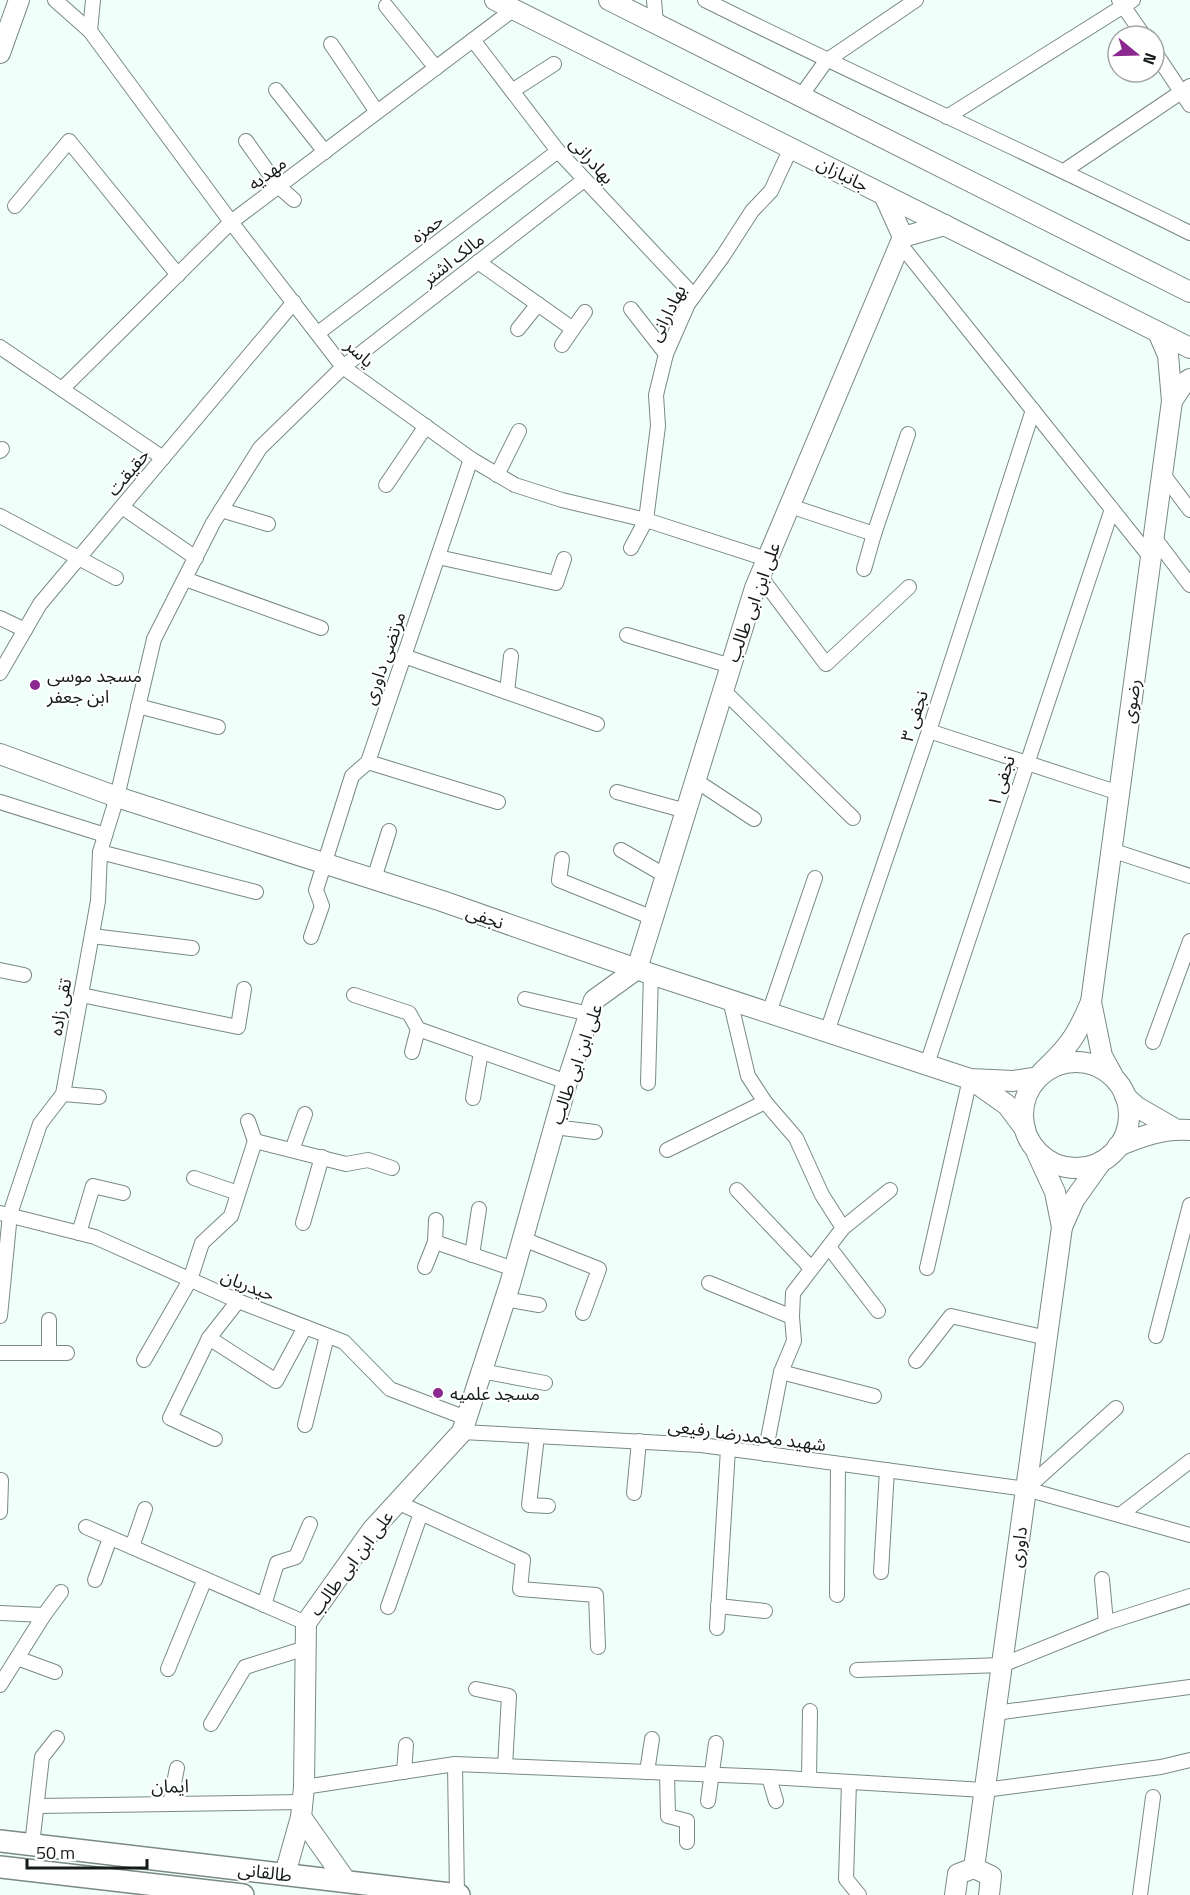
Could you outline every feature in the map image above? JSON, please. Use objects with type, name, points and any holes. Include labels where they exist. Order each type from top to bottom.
[{"type":"main road","name":"طالقانی","points":[[0,1841],[458,1895]]},
{"type":"main road","name":"طالقانی","points":[[0,1868],[142,1889],[243,1895]]},
{"type":"street","points":[[0,53],[6,26],[19,0]]},
{"type":"street","name":"یاسر","points":[[55,0],[90,31],[231,222],[344,367],[471,459],[515,485],[646,520],[763,567]]},
{"type":"street","points":[[90,31],[93,0]]},
{"type":"street","name":"جانبازان","points":[[495,0],[1190,348]]},
{"type":"street","points":[[609,0],[1190,292]]},
{"type":"street","points":[[654,0],[656,23]]},
{"type":"street","points":[[705,0],[826,61],[1064,171],[1190,233]]},
{"type":"street","points":[[801,96],[826,61],[916,0]]},
{"type":"street","points":[[947,117],[1125,2],[1137,24]]},
{"type":"street","points":[[386,6],[436,68]]},
{"type":"street","name":"مهدیه","points":[[62,389],[231,222],[514,9]]},
{"type":"street","name":"بهادرانی","points":[[473,40],[558,151],[694,296]]},
{"type":"street","points":[[331,44],[377,112]]},
{"type":"street","points":[[512,91],[554,64]]},
{"type":"street","points":[[1166,65],[1186,88],[1190,105]]},
{"type":"street","points":[[1064,171],[1186,88]]},
{"type":"street","points":[[276,90],[324,152]]},
{"type":"street","points":[[15,206],[69,141],[178,274]]},
{"type":"street","points":[[246,141],[278,186],[294,200]]},
{"type":"street","name":"بهادارانی","points":[[646,520],[658,426],[656,395],[666,354],[688,304],[752,212],[771,191],[791,148]]},
{"type":"street","name":"حمزه","points":[[318,333],[558,151]]},
{"type":"street","name":"مالک اشتر","points":[[196,558],[221,510],[260,448],[344,367],[584,180]]},
{"type":"street","points":[[884,195],[902,240],[1151,558]]},
{"type":"street","points":[[902,240],[945,225]]},
{"type":"street","name":"علی ابن ابی طالب","points":[[285,1874],[303,1802],[306,1623],[372,1530],[464,1425],[505,1299],[567,1082],[594,1000],[644,972],[653,918],[763,567],[902,240]]},
{"type":"street","points":[[478,262],[573,329]]},
{"type":"street","name":"حقیقت","points":[[0,673],[40,604],[294,302]]},
{"type":"street","points":[[518,329],[538,304]]},
{"type":"street","points":[[631,309],[666,354]]},
{"type":"street","points":[[562,345],[585,312]]},
{"type":"street","name":"رضوی","points":[[1091,1002],[1172,401],[1168,355],[1158,332]]},
{"type":"street","points":[[0,346],[163,458]]},
{"type":"street","points":[[1172,401],[1184,383],[1190,379]]},
{"type":"street","name":"نجفی ۳","points":[[827,1032],[1033,410]]},
{"type":"street","points":[[386,485],[426,426]]},
{"type":"street","points":[[497,475],[519,431]]},
{"type":"street","points":[[864,569],[908,434]]},
{"type":"street","name":"مرتضی داوری","points":[[311,937],[322,906],[316,890],[352,776],[368,762],[471,459]]},
{"type":"street","points":[[1162,473],[1190,510]]},
{"type":"street","points":[[790,506],[874,534]]},
{"type":"street","points":[[122,507],[196,558]]},
{"type":"street","name":"نجفی ۱","points":[[927,1064],[1112,509]]},
{"type":"street","points":[[221,510],[268,524]]},
{"type":"street","points":[[0,516],[116,578]]},
{"type":"street","points":[[631,548],[646,520]]},
{"type":"street","points":[[1153,536],[1190,585]]},
{"type":"street","points":[[438,557],[556,583],[564,559]]},
{"type":"street","name":"تقی زاده","points":[[0,1316],[5,1214],[40,1124],[63,1094],[98,901],[100,852],[117,797],[153,639],[196,558]]},
{"type":"street","points":[[763,567],[825,664],[909,587]]},
{"type":"street","points":[[185,579],[321,628]]},
{"type":"street","points":[[0,618],[25,630]]},
{"type":"street","points":[[627,635],[731,666]]},
{"type":"street","points":[[404,656],[597,724]]},
{"type":"street","points":[[507,692],[512,656]]},
{"type":"street","points":[[723,690],[853,818]]},
{"type":"street","points":[[138,706],[218,727]]},
{"type":"street","points":[[928,731],[1119,793]]},
{"type":"street","name":"نجفی","points":[[0,754],[117,797],[374,879],[644,972],[970,1079]]},
{"type":"street","points":[[368,762],[498,802]]},
{"type":"street","points":[[695,780],[754,819]]},
{"type":"street","points":[[617,792],[686,811]]},
{"type":"street","points":[[0,802],[105,836]]},
{"type":"street","points":[[374,879],[389,831]]},
{"type":"street","points":[[621,850],[666,876]]},
{"type":"street","points":[[1112,850],[1190,876]]},
{"type":"street","points":[[100,852],[256,892]]},
{"type":"street","points":[[562,860],[559,880],[653,918]]},
{"type":"street","points":[[769,1013],[815,878]]},
{"type":"street","points":[[92,936],[192,948]]},
{"type":"street","points":[[1153,1042],[1190,941]]},
{"type":"street","points":[[0,970],[24,975]]},
{"type":"street","points":[[644,972],[648,1083]]},
{"type":"street","points":[[81,995],[238,1027],[244,989]]},
{"type":"street","points":[[354,995],[409,1013],[418,1029],[567,1082]]},
{"type":"street","points":[[525,999],[589,1014]]},
{"type":"street","points":[[730,1000],[748,1076],[765,1102],[796,1138],[822,1195],[843,1228]]},
{"type":"street","points":[[1062,1227],[1055,1192],[1036,1151],[1026,1136],[1023,1119],[1024,1102],[1031,1085],[1066,1050],[1080,1028],[1091,1002]]},
{"type":"street","points":[[1091,1002],[1102,1056],[1114,1079]]},
{"type":"street","points":[[412,1052],[418,1029]]},
{"type":"street","points":[[473,1098],[481,1052]]},
{"type":"street","points":[[970,1079],[1013,1081],[1040,1075],[1059,1064],[1076,1061],[1093,1064],[1108,1072],[1121,1086],[1128,1101],[1129,1119],[1125,1137],[1115,1151],[1101,1162],[1074,1200],[1062,1227]]},
{"type":"street","points":[[970,1079],[1007,1105],[1025,1129]]},
{"type":"street","points":[[927,1268],[970,1079]]},
{"type":"street","points":[[63,1094],[99,1097]]},
{"type":"street","points":[[1125,1096],[1137,1107],[1182,1129]]},
{"type":"street","points":[[667,1150],[765,1102]]},
{"type":"street","points":[[292,1150],[305,1114]]},
{"type":"street","points":[[144,1360],[190,1280],[202,1243],[231,1216],[255,1141],[248,1121]]},
{"type":"street","points":[[554,1127],[595,1132]]},
{"type":"street","points":[[1118,1146],[1137,1138],[1182,1129]]},
{"type":"street","points":[[255,1141],[346,1164],[368,1160],[392,1168]]},
{"type":"street","points":[[1036,1151],[1049,1162],[1067,1168],[1085,1167],[1101,1162]]},
{"type":"street","points":[[303,1223],[322,1157]]},
{"type":"street","points":[[194,1178],[238,1193]]},
{"type":"street","points":[[79,1233],[93,1186],[123,1193]]},
{"type":"street","points":[[737,1190],[811,1268]]},
{"type":"street","points":[[765,1454],[781,1372],[794,1341],[793,1293],[843,1228],[890,1190]]},
{"type":"street","points":[[1156,1336],[1190,1204]]},
{"type":"street","points":[[472,1255],[479,1209]]},
{"type":"street","name":"حیدریان","points":[[5,1214],[94,1237],[237,1301],[344,1342],[390,1389],[464,1425]]},
{"type":"street","points":[[425,1268],[435,1242],[436,1220]]},
{"type":"street","name":"داوری","points":[[974,1868],[1062,1227]]},
{"type":"street","points":[[523,1239],[599,1269],[583,1313]]},
{"type":"street","points":[[435,1242],[514,1269]]},
{"type":"street","points":[[829,1247],[878,1311]]},
{"type":"street","points":[[709,1283],[792,1317]]},
{"type":"street","points":[[505,1299],[539,1305]]},
{"type":"street","points":[[215,1439],[170,1418],[209,1338],[237,1301]]},
{"type":"street","points":[[916,1361],[951,1316],[1047,1338]]},
{"type":"street","points":[[49,1320],[49,1353]]},
{"type":"street","points":[[209,1338],[276,1381],[305,1327]]},
{"type":"street","points":[[304,1425],[327,1336]]},
{"type":"street","points":[[0,1353],[67,1353]]},
{"type":"street","points":[[481,1371],[545,1383]]},
{"type":"street","points":[[781,1372],[874,1396]]},
{"type":"street","points":[[1026,1489],[1116,1407]]},
{"type":"street","name":"شهید محمدرضا رفیعی","points":[[464,1425],[537,1436],[701,1445],[1026,1489],[1190,1535]]},
{"type":"street","points":[[537,1436],[529,1505],[548,1506]]},
{"type":"street","points":[[634,1493],[639,1442]]},
{"type":"street","points":[[717,1628],[728,1449]]},
{"type":"street","points":[[1120,1515],[1190,1461]]},
{"type":"street","points":[[837,1595],[838,1464]]},
{"type":"street","points":[[881,1572],[887,1470]]},
{"type":"street","points":[[0,1512],[1,1480]]},
{"type":"street","points":[[397,1502],[523,1560],[520,1589],[596,1595],[598,1647]]},
{"type":"street","points":[[132,1547],[145,1509]]},
{"type":"street","points":[[388,1607],[421,1513]]},
{"type":"street","points":[[264,1605],[277,1563],[296,1557],[310,1524]]},
{"type":"street","points":[[86,1527],[306,1623]]},
{"type":"street","points":[[96,1580],[110,1538]]},
{"type":"street","points":[[1102,1579],[1106,1623]]},
{"type":"street","points":[[168,1669],[205,1580]]},
{"type":"street","points":[[0,1685],[61,1592]]},
{"type":"street","points":[[857,1670],[1002,1665],[1106,1623],[1190,1596]]},
{"type":"street","points":[[718,1606],[765,1611]]},
{"type":"street","points":[[0,1613],[44,1615]]},
{"type":"street","points":[[211,1724],[245,1667],[306,1648]]},
{"type":"street","points":[[17,1658],[55,1672]]},
{"type":"street","points":[[995,1713],[1190,1687]]},
{"type":"street","points":[[476,1689],[509,1696],[505,1766]]},
{"type":"street","points":[[809,1779],[810,1711]]},
{"type":"street","points":[[32,1845],[42,1757],[57,1738]]},
{"type":"street","points":[[647,1772],[652,1739]]},
{"type":"street","points":[[708,1801],[716,1743]]},
{"type":"street","points":[[404,1772],[406,1745]]},
{"type":"street","name":"ایمان","points":[[38,1806],[303,1802],[404,1772],[455,1764],[711,1774],[984,1790],[1161,1767],[1190,1760]]},
{"type":"street","points":[[455,1764],[458,1895]]},
{"type":"street","points":[[170,1804],[177,1768]]},
{"type":"street","points":[[667,1773],[668,1816],[687,1821],[687,1842]]},
{"type":"street","points":[[769,1777],[776,1801]]},
{"type":"street","points":[[849,1782],[846,1879],[859,1895]]},
{"type":"street","points":[[1140,1895],[1154,1797]]},
{"type":"street","points":[[303,1802],[346,1881]]},
{"type":"street","points":[[955,1895],[958,1874],[974,1868],[991,1875],[988,1895]]},
{"type":"place","name":"مسجد موسی ابن جعفر","points":[[35,685]]},
{"type":"place","name":"مسجد علمیه","points":[[438,1393]]}]
